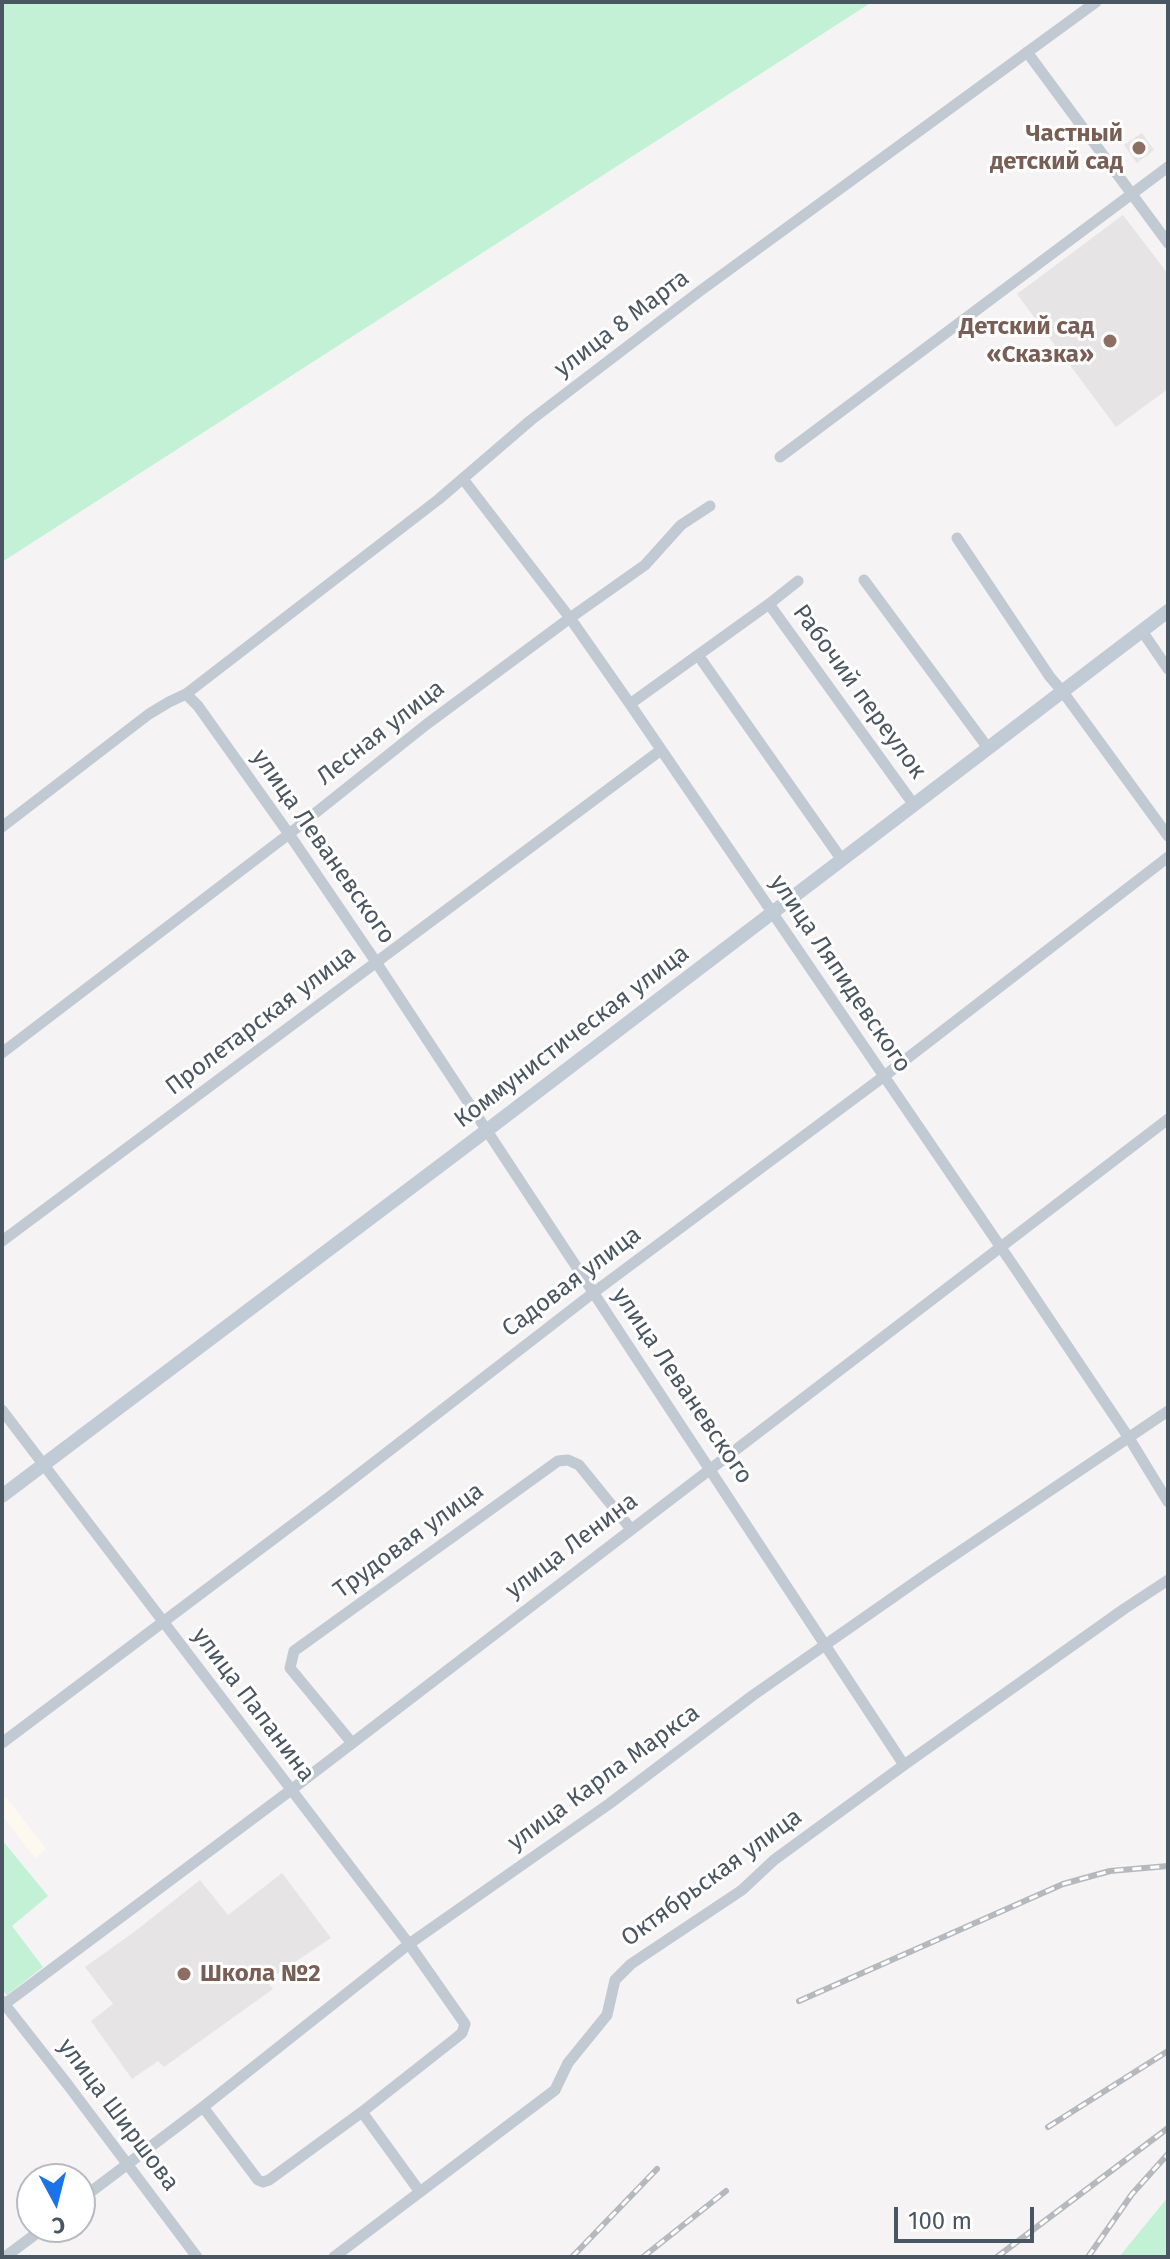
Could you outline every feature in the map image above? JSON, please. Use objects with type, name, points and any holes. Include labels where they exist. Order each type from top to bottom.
[{"type":"street","name":"улица 8 Марта","points":[[186,694],[700,291],[1096,2]]},
{"type":"street","points":[[1027,52],[1168,243]]},
{"type":"street","points":[[780,457],[1168,167]]},
{"type":"street","name":"улица Ляпидевского","points":[[463,479],[570,618],[630,704],[1129,1438],[1168,1502]]},
{"type":"street","name":"Лесная улица","points":[[2,1053],[289,834],[427,724],[645,565],[681,525],[710,506]]},
{"type":"street","points":[[957,538],[1042,665],[1168,836]]},
{"type":"street","points":[[864,580],[988,748]]},
{"type":"street","points":[[630,704],[798,581]]},
{"type":"street","name":"Рабочий переулок","points":[[769,604],[914,805]]},
{"type":"street","name":"Коммунистическая улица","points":[[2,1496],[1168,611]]},
{"type":"street","points":[[1142,631],[1168,669]]},
{"type":"street","points":[[698,655],[842,860]]},
{"type":"street","points":[[2,827],[100,750],[169,702],[186,694]]},
{"type":"street","name":"улица Леваневского","points":[[186,694],[198,706],[289,834],[376,962],[904,1765]]},
{"type":"street","name":"Пролетарская улица","points":[[2,1241],[661,750]]},
{"type":"street","name":"Садовая улица","points":[[2,1743],[332,1495],[593,1293],[883,1077],[1168,857]]},
{"type":"street","name":"улица Ленина","points":[[3,2004],[291,1790],[1168,1119]]},
{"type":"street","name":"улица Папанина","points":[[2,1410],[409,1944],[464,2021],[465,2028],[456,2038],[362,2112]]},
{"type":"street","name":"улица Карла Маркса","points":[[96,2188],[409,1944],[586,1821],[752,1696],[1168,1411]]},
{"type":"street","name":"Трудовая улица","points":[[352,1743],[290,1668],[294,1651],[558,1461],[568,1460],[579,1465],[631,1529]]},
{"type":"street","name":"Октябрьская улица","points":[[334,2257],[555,2090],[568,2063],[607,2015],[615,1980],[631,1964],[742,1890],[774,1860],[904,1765],[1168,1580]]},
{"type":"street","name":"улица Ширшова","points":[[3,2004],[197,2257]]},
{"type":"street","points":[[203,2107],[258,2180],[263,2182],[362,2112],[420,2192]]},
{"type":"street","points":[[5,2257],[24,2243]]},
{"type":"shaded area","name":"Частный детский сад","points":[[1142,133],[1154,150],[1137,163],[1124,145]]},
{"type":"shaded area","name":"Детский сад «Сказка»","points":[[1123,215],[1168,274],[1168,389],[1116,427],[1017,294]]},
{"type":"shaded area","points":[[6,1797],[46,1849],[35,1858],[2,1815],[2,1800]]},
{"type":"shaded area","name":"Школа №2","points":[[282,1873],[331,1938],[267,1981],[273,1989],[164,2067],[158,2061],[132,2079],[91,2021],[113,2004],[85,1967],[200,1880],[228,1915]]},
{"type":"green space","points":[[2,2],[872,2],[2,562]]},
{"type":"green space","points":[[2,1840],[48,1896],[12,1926],[43,1967],[7,1995],[2,1989]]},
{"type":"green space","points":[[1168,2197],[1168,2257],[1119,2257]]},
{"type":"railway","points":[[799,2001],[1063,1884],[1110,1871],[1168,1866]]},
{"type":"railway","points":[[1048,2127],[1168,2051]]},
{"type":"railway","points":[[997,2257],[1168,2128]]},
{"type":"railway","points":[[1088,2257],[1132,2194],[1167,2155]]},
{"type":"railway","points":[[572,2257],[657,2169]]},
{"type":"railway","points":[[643,2257],[726,2191]]},
{"type":"place","name":"Частный детский сад","points":[[1139,148]]},
{"type":"place","name":"Детский сад «Сказка»","points":[[1110,341]]},
{"type":"place","name":"Школа №2","points":[[184,1974]]}]
